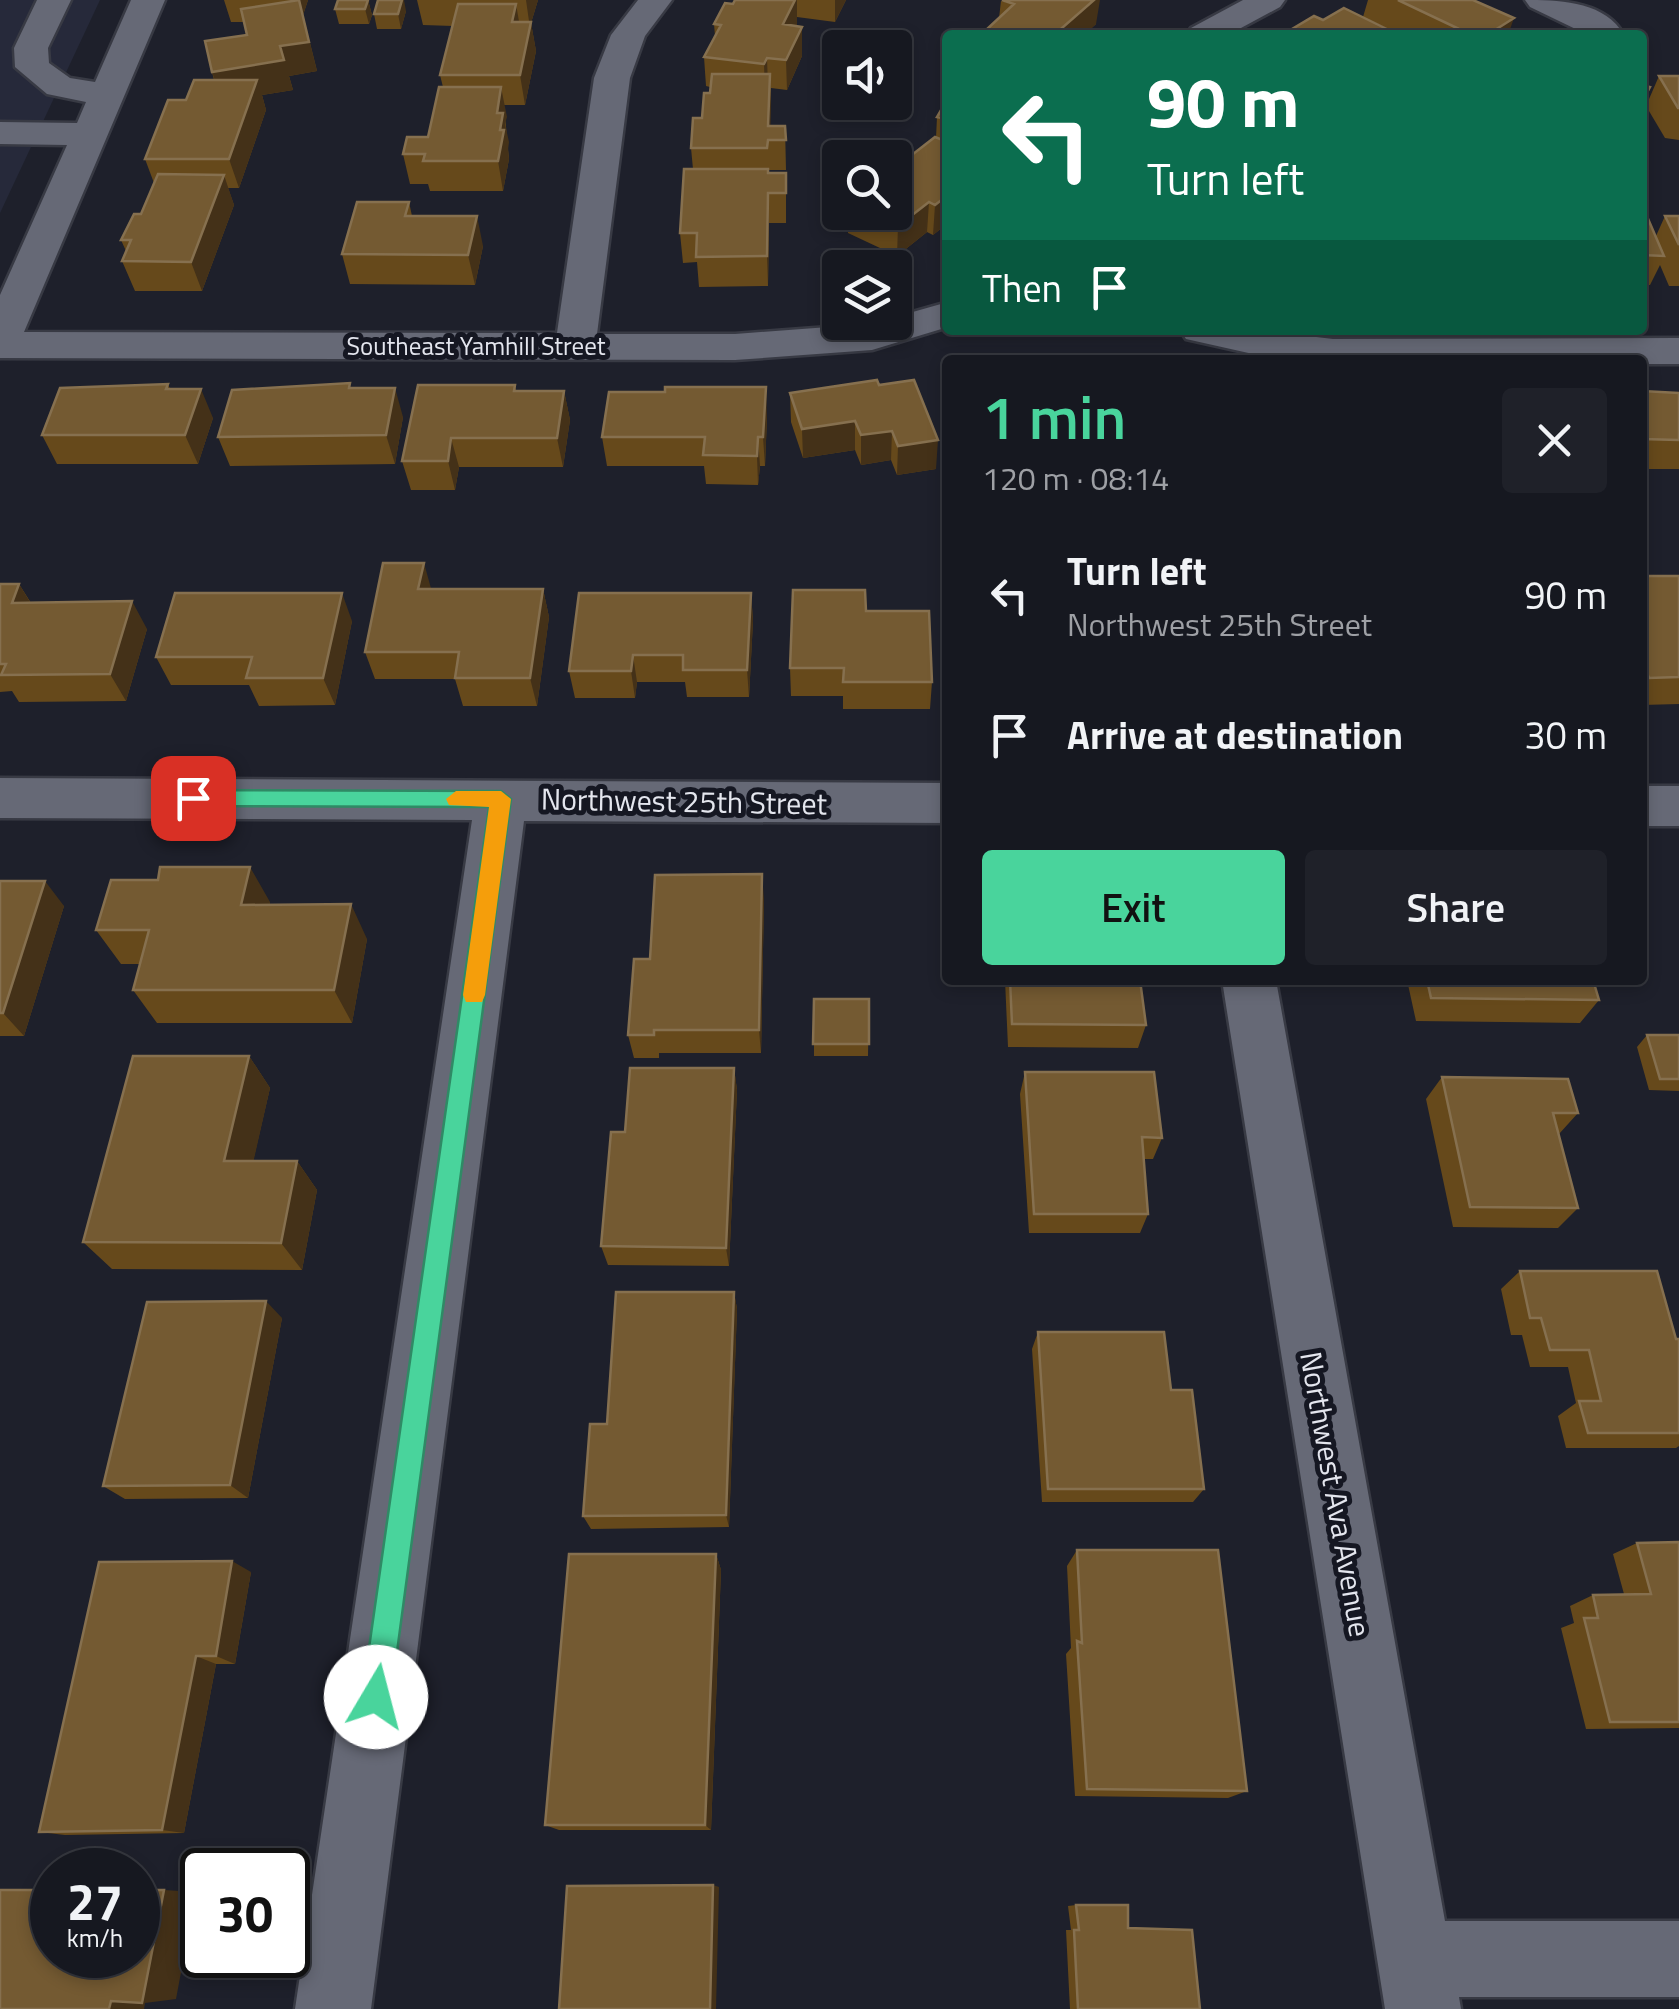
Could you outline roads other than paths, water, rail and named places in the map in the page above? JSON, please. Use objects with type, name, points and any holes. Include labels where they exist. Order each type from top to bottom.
[{"type":"street","points":[[54,0],[30,48],[32,68],[59,87],[107,95]]},
{"type":"street","points":[[0,343],[148,0]]},
{"type":"street","points":[[576,347],[612,78],[628,35],[655,0]]},
{"type":"street","points":[[1213,30],[1268,0]]},
{"type":"street","points":[[1542,0],[1603,29]]},
{"type":"street","points":[[0,133],[90,134]]},
{"type":"street","name":"Southeast Yamhill Street","points":[[0,343],[576,347],[813,344],[872,336],[942,316]]},
{"type":"street","points":[[1222,335],[1270,346],[1333,352],[1679,351]]},
{"type":"street","name":"Northwest 25th Street","points":[[0,798],[942,803]]},
{"type":"street","points":[[333,2009],[501,799]]},
{"type":"street","points":[[1647,806],[1679,806]]},
{"type":"street","name":"Northwest Ava Avenue","points":[[1251,985],[1418,1984]]},
{"type":"street","points":[[1418,1984],[1679,1958]]}]
